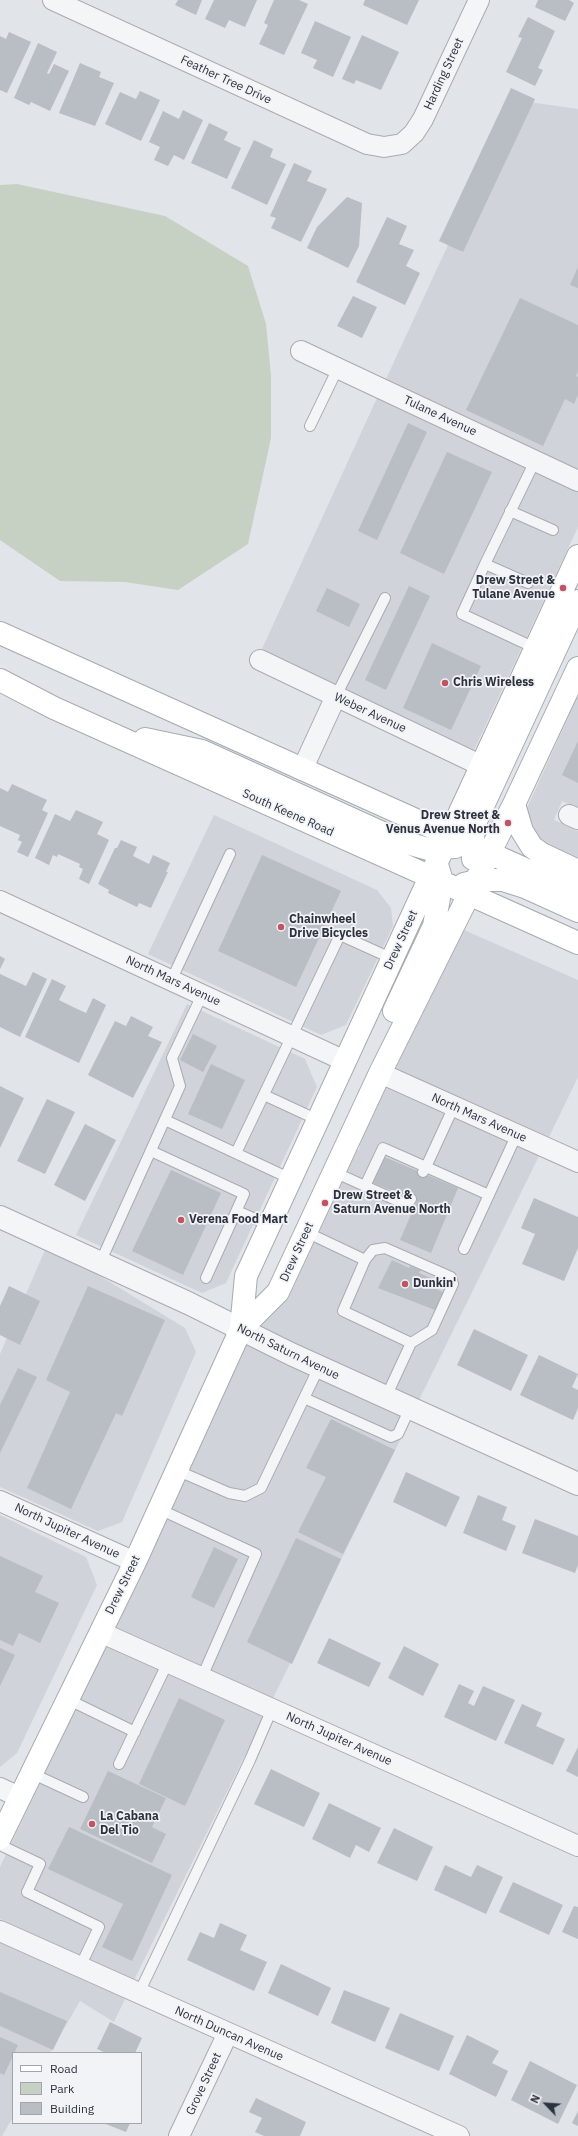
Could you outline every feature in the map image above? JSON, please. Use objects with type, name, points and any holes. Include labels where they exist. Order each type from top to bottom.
[{"type":"main road","name":"Drew Street","points":[[241,1329],[278,1292],[380,1073],[458,865],[480,765],[578,556]]},
{"type":"main road","points":[[350,1137],[367,1067],[434,926],[487,794],[578,601]]},
{"type":"main road","name":"South Keene Road","points":[[0,633],[407,817],[458,865],[500,908],[578,943]]},
{"type":"main road","name":"Drew Street","points":[[0,1838],[10,1793],[31,1772],[134,1562],[241,1329],[246,1276],[408,925],[458,865],[514,804],[578,668]]},
{"type":"main road","name":"South Keene Road","points":[[0,680],[54,708],[103,730],[458,865],[578,893]]},
{"type":"main road","points":[[514,804],[522,831],[532,847],[542,854],[578,870]]},
{"type":"main road","points":[[458,865],[525,887],[578,911]]},
{"type":"street","name":"Feather Tree Drive","points":[[53,0],[367,144],[384,147],[402,144]]},
{"type":"street","name":"Harding Street","points":[[402,144],[414,133],[423,119],[479,0]]},
{"type":"street","name":"Tulane Avenue","points":[[301,351],[578,481]]},
{"type":"street","name":"Weber Avenue","points":[[260,660],[480,765]]},
{"type":"street","points":[[302,770],[336,696]]},
{"type":"street","name":"North Mars Avenue","points":[[0,901],[345,1061]]},
{"type":"street","name":"North Mars Avenue","points":[[380,1073],[578,1162]]},
{"type":"street","name":"North Saturn Avenue","points":[[0,1217],[319,1367],[578,1484]]},
{"type":"street","name":"North Jupiter Avenue","points":[[0,1500],[134,1562]]},
{"type":"street","name":"North Jupiter Avenue","points":[[100,1632],[578,1846]]},
{"type":"street","name":"North Duncan Avenue","points":[[0,1931],[459,2136]]},
{"type":"street","name":"Grove Street","points":[[179,2136],[228,2033]]},
{"type":"lane","points":[[310,426],[338,368]]},
{"type":"lane","points":[[535,460],[462,614],[535,648]]},
{"type":"lane","points":[[510,510],[553,530]]},
{"type":"lane","points":[[485,564],[528,584]]},
{"type":"lane","points":[[336,696],[385,598]]},
{"type":"lane","points":[[171,980],[230,854]]},
{"type":"lane","points":[[236,1153],[340,935],[392,958]]},
{"type":"lane","points":[[100,1263],[180,1086],[172,1058],[202,995]]},
{"type":"lane","points":[[264,1095],[318,1120]]},
{"type":"lane","points":[[424,1170],[454,1106]]},
{"type":"lane","points":[[165,1120],[291,1179]]},
{"type":"lane","points":[[464,1249],[517,1134]]},
{"type":"lane","points":[[365,1186],[383,1148],[403,1161],[489,1195]]},
{"type":"lane","points":[[151,1151],[242,1192],[244,1196],[206,1278]]},
{"type":"lane","points":[[334,1172],[365,1186],[388,1193],[407,1205],[410,1199]]},
{"type":"lane","points":[[237,1211],[269,1225]]},
{"type":"lane","points":[[306,1232],[365,1260]]},
{"type":"lane","points":[[386,1397],[411,1343],[432,1330],[453,1284],[451,1278],[385,1248],[373,1250],[365,1260],[343,1311],[411,1343]]},
{"type":"lane","points":[[176,1470],[229,1493],[245,1496],[261,1488],[319,1367]]},
{"type":"lane","points":[[304,1398],[391,1437],[398,1434],[410,1408]]},
{"type":"lane","points":[[159,1509],[256,1554],[202,1678]]},
{"type":"lane","points":[[119,1764],[168,1662]]},
{"type":"lane","points":[[67,1699],[135,1732]]},
{"type":"lane","points":[[139,1993],[250,1760],[272,1709]]},
{"type":"lane","points":[[31,1772],[84,1797]]},
{"type":"lane","points":[[0,1845],[40,1864],[27,1892],[99,1927],[80,1967]]},
{"type":"shaded area","points":[[515,100],[578,109],[578,469],[386,379]]},
{"type":"shaded area","points":[[377,398],[578,492],[578,527],[474,750],[262,649]]},
{"type":"shaded area","points":[[578,696],[578,808],[562,801],[554,820],[578,831],[578,859],[547,845],[540,840],[533,828],[527,808]]},
{"type":"shaded area","points":[[214,815],[377,890],[391,908],[393,926],[346,1025],[321,1035],[148,954]]},
{"type":"shaded area","points":[[464,930],[578,980],[578,1077],[549,1137],[395,1069]]},
{"type":"shaded area","points":[[187,1004],[305,1059],[317,1087],[226,1283],[202,1293],[76,1235]]},
{"type":"shaded area","points":[[386,1088],[539,1156],[419,1400],[260,1327],[289,1297],[357,1150],[359,1150],[361,1141]]},
{"type":"shaded area","points":[[45,1250],[95,1273],[185,1328],[196,1352],[122,1522],[98,1531],[0,1487],[0,1354]]},
{"type":"shaded area","points":[[247,1344],[287,1364],[410,1420],[273,1698],[116,1627],[141,1577]]},
{"type":"shaded area","points":[[0,1515],[86,1557],[97,1585],[17,1753],[0,1767]]},
{"type":"shaded area","points":[[106,1646],[264,1717],[134,1980],[0,1919],[0,1867]]},
{"type":"shaded area","points":[[0,1943],[125,1999],[114,2022],[80,2001],[51,2052],[12,2052],[12,2119],[2,2136],[0,2136]]},
{"type":"green space","points":[[17,184],[165,216],[248,266],[266,324],[271,376],[271,438],[248,544],[178,590],[125,582],[60,581],[0,540],[0,185]]},
{"type":"building","points":[[178,0],[202,0],[196,15],[175,5]]},
{"type":"building","points":[[214,0],[257,0],[245,27],[229,20],[225,28],[205,19]]},
{"type":"building","points":[[274,0],[299,0],[308,4],[284,55],[259,44],[268,25],[264,23]]},
{"type":"building","points":[[365,0],[419,0],[407,25],[363,5]]},
{"type":"building","points":[[538,0],[569,0],[574,3],[565,21],[535,7]]},
{"type":"building","points":[[528,17],[555,31],[538,68],[543,70],[535,86],[506,72],[522,38],[518,37]]},
{"type":"building","points":[[315,21],[351,37],[333,77],[313,68],[317,60],[301,53]]},
{"type":"building","points":[[9,32],[31,42],[7,93],[0,90],[0,36],[6,39]]},
{"type":"building","points":[[362,35],[399,52],[381,90],[356,80],[354,84],[342,79]]},
{"type":"building","points":[[38,43],[57,52],[47,73],[49,74],[54,64],[69,71],[50,111],[31,102],[29,105],[14,98]]},
{"type":"building","points":[[80,63],[101,72],[99,77],[114,83],[95,126],[59,113]]},
{"type":"building","points":[[511,88],[535,99],[463,252],[439,241]]},
{"type":"building","points":[[140,91],[160,100],[141,141],[105,124],[120,92],[136,99]]},
{"type":"building","points":[[183,110],[203,120],[184,160],[174,155],[168,166],[154,160],[160,147],[149,142],[163,111],[179,119]]},
{"type":"building","points":[[209,123],[228,132],[224,140],[241,148],[227,179],[191,163]]},
{"type":"building","points":[[254,140],[273,149],[270,157],[286,164],[267,205],[231,188]]},
{"type":"building","points":[[294,163],[312,171],[307,181],[327,189],[301,242],[271,228],[276,218],[270,216]]},
{"type":"building","points":[[347,197],[362,203],[359,246],[348,268],[307,248],[317,227]]},
{"type":"building","points":[[387,217],[407,226],[399,244],[414,250],[406,266],[420,273],[405,305],[356,282]]},
{"type":"building","points":[[578,267],[578,288],[570,285]]},
{"type":"building","points":[[353,296],[377,307],[362,338],[337,326]]},
{"type":"building","points":[[520,298],[578,325],[578,371],[576,376],[578,377],[578,395],[574,404],[565,399],[543,446],[466,410]]},
{"type":"building","points":[[408,423],[427,432],[377,540],[358,531]]},
{"type":"building","points":[[447,452],[492,472],[444,574],[400,553]]},
{"type":"building","points":[[409,586],[430,596],[386,690],[365,680]]},
{"type":"building","points":[[327,588],[360,604],[349,627],[316,611]]},
{"type":"building","points":[[432,643],[481,666],[451,730],[403,708]]},
{"type":"building","points":[[578,741],[578,783],[562,775]]},
{"type":"building","points":[[12,784],[47,800],[42,810],[48,813],[28,857],[17,852],[22,842],[18,840],[20,835],[0,826],[0,788],[8,792]]},
{"type":"building","points":[[76,810],[103,822],[97,834],[109,840],[89,884],[79,879],[83,869],[79,867],[80,864],[58,854],[57,857],[53,855],[49,865],[35,858],[55,814],[70,821]]},
{"type":"building","points":[[121,840],[137,847],[133,856],[149,864],[153,855],[170,863],[166,872],[168,872],[151,908],[139,903],[137,907],[108,893],[109,890],[98,884],[115,848],[117,848]]},
{"type":"building","points":[[262,855],[341,891],[296,987],[218,951]]},
{"type":"building","points":[[0,956],[5,959],[0,969]]},
{"type":"building","points":[[33,972],[47,979],[20,1037],[0,1027],[0,974],[26,986]]},
{"type":"building","points":[[52,979],[66,986],[59,1000],[73,1007],[86,1013],[93,998],[106,1005],[79,1063],[25,1037]]},
{"type":"building","points":[[131,1016],[153,1027],[148,1036],[162,1042],[133,1098],[88,1075],[115,1021],[126,1026]]},
{"type":"building","points":[[193,1034],[217,1046],[203,1072],[180,1060]]},
{"type":"building","points":[[211,1064],[245,1080],[222,1129],[188,1114]]},
{"type":"building","points":[[0,1086],[24,1098],[0,1148]]},
{"type":"building","points":[[47,1099],[75,1112],[45,1174],[17,1161]]},
{"type":"building","points":[[85,1124],[116,1140],[85,1201],[54,1185]]},
{"type":"building","points":[[382,1156],[458,1188],[431,1253],[400,1240],[417,1201],[371,1182]]},
{"type":"building","points":[[171,1170],[221,1193],[183,1275],[132,1251]]},
{"type":"building","points":[[534,1198],[578,1217],[578,1248],[564,1281],[522,1264],[535,1234],[521,1228]]},
{"type":"building","points":[[392,1260],[409,1268],[410,1266],[421,1270],[419,1273],[440,1282],[436,1289],[443,1292],[435,1310],[378,1288]]},
{"type":"building","points":[[9,1286],[40,1301],[20,1345],[0,1335],[0,1306]]},
{"type":"building","points":[[88,1286],[165,1320],[122,1416],[116,1413],[71,1509],[27,1488],[70,1392],[46,1380]]},
{"type":"building","points":[[474,1329],[528,1355],[511,1391],[457,1365]]},
{"type":"building","points":[[539,1355],[578,1374],[572,1387],[578,1390],[578,1408],[573,1420],[520,1395]]},
{"type":"building","points":[[18,1368],[37,1377],[0,1453],[0,1405]]},
{"type":"building","points":[[331,1419],[395,1450],[343,1554],[298,1532],[326,1477],[306,1468]]},
{"type":"building","points":[[406,1472],[460,1497],[446,1527],[393,1502]]},
{"type":"building","points":[[478,1495],[507,1507],[502,1520],[516,1526],[506,1551],[463,1533]]},
{"type":"building","points":[[535,1519],[578,1536],[578,1565],[575,1573],[522,1553]]},
{"type":"building","points":[[296,1538],[341,1559],[292,1664],[247,1642]]},
{"type":"building","points":[[214,1547],[238,1559],[214,1608],[191,1597]]},
{"type":"building","points":[[0,1556],[43,1576],[35,1592],[59,1603],[40,1643],[19,1633],[13,1646],[0,1640]]},
{"type":"building","points":[[329,1638],[381,1663],[369,1687],[317,1663]]},
{"type":"building","points":[[404,1646],[439,1664],[423,1696],[388,1678]]},
{"type":"building","points":[[0,1648],[15,1655],[0,1686]]},
{"type":"building","points":[[459,1684],[474,1691],[468,1703],[474,1706],[483,1686],[515,1700],[496,1741],[444,1717]]},
{"type":"building","points":[[179,1698],[225,1720],[185,1806],[139,1784]]},
{"type":"building","points":[[522,1704],[542,1713],[536,1726],[565,1739],[553,1765],[504,1743]]},
{"type":"building","points":[[578,1747],[578,1777],[566,1771]]},
{"type":"building","points":[[271,1769],[320,1793],[304,1827],[254,1804]]},
{"type":"building","points":[[108,1771],[166,1798],[152,1827],[166,1834],[152,1863],[80,1829]]},
{"type":"building","points":[[329,1803],[381,1828],[369,1852],[356,1845],[350,1858],[312,1839]]},
{"type":"building","points":[[69,1827],[172,1875],[132,1961],[102,1947],[123,1904],[48,1869]]},
{"type":"building","points":[[394,1828],[433,1847],[417,1881],[377,1863]]},
{"type":"building","points":[[445,1865],[471,1877],[477,1865],[503,1877],[486,1914],[434,1890]]},
{"type":"building","points":[[513,1882],[563,1905],[549,1935],[499,1912]]},
{"type":"building","points":[[574,1906],[578,1907],[578,1939],[562,1932]]},
{"type":"building","points":[[220,1923],[247,1935],[240,1950],[267,1962],[254,1991],[187,1960],[200,1932],[214,1938]]},
{"type":"building","points":[[281,1964],[331,1988],[318,2016],[268,1993]]},
{"type":"building","points":[[344,1990],[390,2008],[375,2042],[331,2023]]},
{"type":"building","points":[[0,1992],[67,2021],[53,2050],[0,2026]]},
{"type":"building","points":[[400,2013],[454,2036],[439,2071],[385,2048]]},
{"type":"building","points":[[110,2022],[142,2038],[135,2052],[104,2052],[97,2049]]},
{"type":"building","points":[[467,2035],[499,2051],[492,2063],[508,2071],[496,2097],[449,2074]]},
{"type":"building","points":[[0,2037],[18,2045],[15,2052],[12,2052],[12,2058],[4,2075],[0,2073]]},
{"type":"building","points":[[530,2061],[577,2085],[558,2124],[511,2100]]},
{"type":"building","points":[[256,2098],[306,2122],[300,2136],[264,2136],[255,2132],[262,2118],[249,2112]]},
{"type":"building","points":[[578,2111],[578,2126],[572,2123]]},
{"type":"building","points":[[106,2124],[130,2124],[126,2132]]},
{"type":"place","name":"Drew Street & Tulane Avenue","points":[[563,588]]},
{"type":"place","name":"Chris Wireless","points":[[445,683]]},
{"type":"place","name":"Drew Street & Venus Avenue North","points":[[508,823]]},
{"type":"place","name":"Chainwheel Drive Bicycles","points":[[281,927]]},
{"type":"place","name":"Drew Street & Saturn Avenue North","points":[[325,1203]]},
{"type":"place","name":"Verena Food Mart","points":[[181,1220]]},
{"type":"place","name":"Dunkin'","points":[[405,1284]]},
{"type":"place","name":"La Cabana Del Tio","points":[[92,1824]]}]
